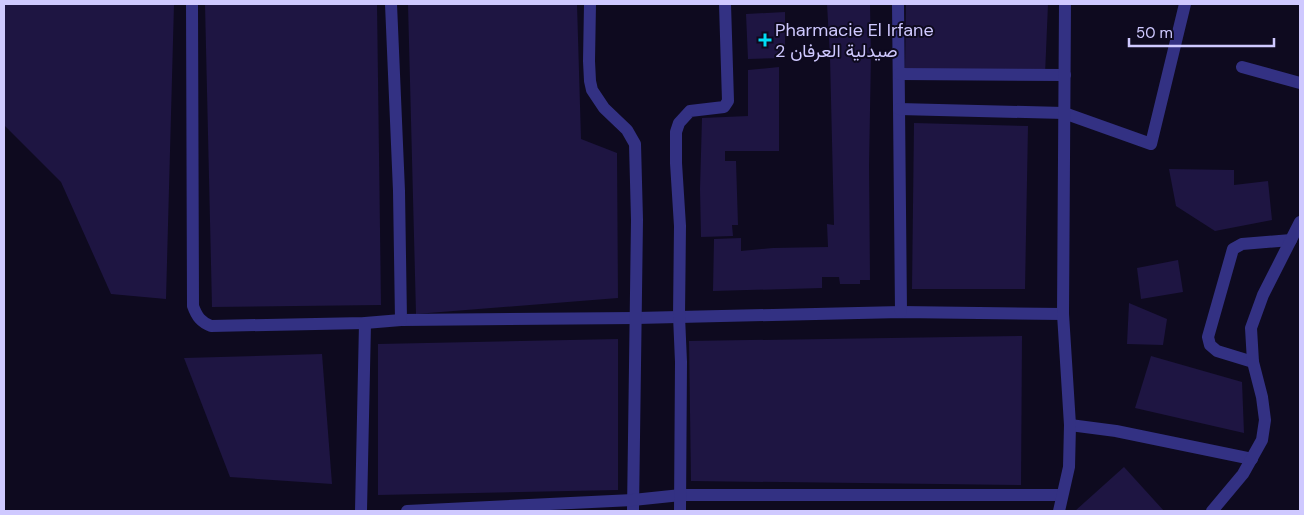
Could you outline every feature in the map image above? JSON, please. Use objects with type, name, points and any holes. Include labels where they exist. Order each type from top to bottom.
[{"type":"street","points":[[192,4],[193,306],[202,322],[212,326],[365,323],[401,320],[636,318],[901,312],[1063,314]]},
{"type":"street","points":[[391,4],[399,191],[401,320]]},
{"type":"street","points":[[590,4],[589,61],[592,90],[604,108],[628,130],[635,144],[637,220],[633,506]]},
{"type":"street","points":[[680,511],[680,226],[676,132],[679,123],[690,111],[724,107],[728,101],[725,4]]},
{"type":"street","points":[[898,4],[901,312]]},
{"type":"street","points":[[1059,511],[1069,467],[1070,425],[1063,314],[1065,4]]},
{"type":"street","points":[[899,109],[1064,113],[1151,144],[1185,4]]},
{"type":"street","points":[[1242,67],[1300,83]]},
{"type":"street","points":[[899,74],[1066,76]]},
{"type":"street","points":[[1212,511],[1242,474],[1262,440],[1265,420],[1262,397],[1253,362],[1252,328],[1263,295],[1300,224]]},
{"type":"street","points":[[1253,362],[1217,351],[1210,345],[1208,337],[1232,249],[1242,244],[1291,240]]},
{"type":"street","points":[[361,511],[365,323]]},
{"type":"street","points":[[1070,425],[1116,431],[1252,459]]},
{"type":"street","points":[[407,511],[633,506],[681,495],[1062,496]]},
{"type":"building","points":[[4,4],[174,4],[166,299],[111,294],[61,182],[4,125]]},
{"type":"building","points":[[205,4],[377,4],[381,305],[212,307]]},
{"type":"building","points":[[408,4],[577,4],[581,139],[617,153],[618,298],[416,314]]},
{"type":"building","points":[[827,4],[870,4],[870,280],[860,280],[860,284],[840,284],[839,277],[822,277],[822,288],[713,291],[714,239],[741,238],[741,251],[773,248],[828,247],[827,224],[834,225]]},
{"type":"building","points":[[906,4],[1048,4],[1045,75],[905,68]]},
{"type":"building","points":[[785,12],[785,58],[748,59],[746,14]]},
{"type":"building","points":[[779,67],[779,151],[725,151],[725,161],[736,161],[738,225],[732,225],[733,236],[701,237],[702,118],[748,116],[748,70]]},
{"type":"building","points":[[914,123],[1028,126],[1025,289],[912,289]]},
{"type":"building","points":[[1169,169],[1234,170],[1234,185],[1268,181],[1272,220],[1215,231],[1176,206]]},
{"type":"building","points":[[1178,260],[1183,292],[1141,299],[1137,268]]},
{"type":"building","points":[[1129,303],[1167,319],[1163,345],[1127,344]]},
{"type":"building","points":[[1022,336],[1021,485],[691,481],[689,341]]},
{"type":"building","points":[[618,339],[618,490],[378,495],[378,344]]},
{"type":"building","points":[[322,354],[332,484],[230,477],[184,358]]},
{"type":"building","points":[[1151,356],[1242,382],[1244,433],[1135,408]]},
{"type":"building","points":[[1124,467],[1164,511],[1075,511]]},
{"type":"place","name":"Pharmacie El Irfane صيدلية العرفان 2","points":[[765,40]]}]
